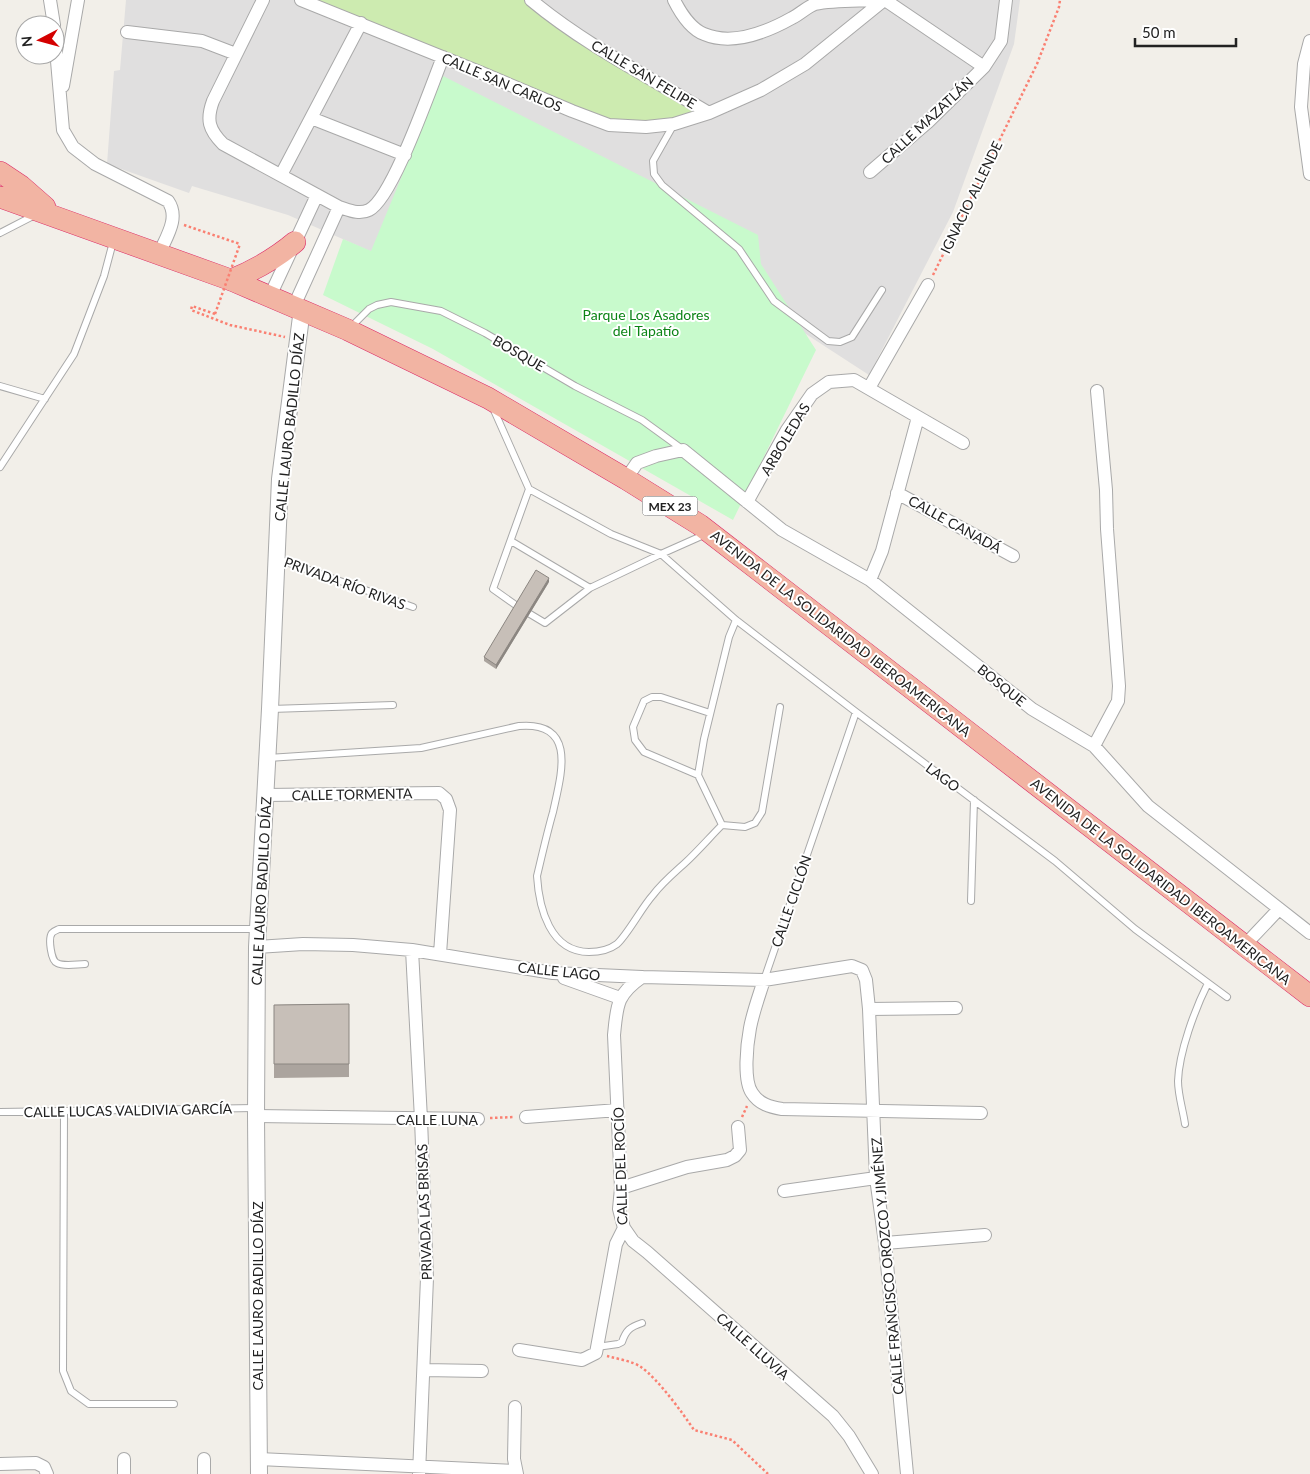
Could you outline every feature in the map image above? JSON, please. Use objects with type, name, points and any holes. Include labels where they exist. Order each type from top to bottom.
[{"type":"highway","points":[[0,172],[21,186],[48,213]]},
{"type":"highway","name":"AVENIDA DE LA SOLIDARIDAD IBEROAMERICANA","points":[[0,197],[231,280],[298,307],[488,398],[626,479],[710,532],[1310,996]]},
{"type":"highway","points":[[231,280],[276,258],[295,242]]},
{"type":"highway","points":[[1251,951],[1310,979]]},
{"type":"street","points":[[50,0],[52,15]]},
{"type":"street","points":[[60,106],[78,0]]},
{"type":"street","points":[[263,0],[211,106],[209,112],[210,126],[223,144],[339,207],[356,212],[365,212],[378,203],[404,155],[443,57]]},
{"type":"street","name":"CALLE SAN CARLOS","points":[[301,0],[361,23],[572,112],[609,125],[646,128],[674,124],[709,113]]},
{"type":"street","name":"CALLE SAN FELIPE","points":[[531,0],[552,17],[618,60],[709,113],[761,90],[805,64],[885,0]]},
{"type":"street","points":[[674,0],[690,22],[703,34],[723,38],[745,37],[770,28],[816,3],[833,0],[876,0]]},
{"type":"street","points":[[885,0],[984,67]]},
{"type":"street","name":"CALLE MAZATLÁN","points":[[870,172],[928,122],[984,67],[1000,41],[1006,0]]},
{"type":"street","points":[[280,175],[361,23]]},
{"type":"street","points":[[65,28],[74,30]]},
{"type":"street","points":[[127,32],[202,41],[236,54]]},
{"type":"street","points":[[1310,41],[1304,64],[1310,174]]},
{"type":"street","points":[[57,65],[63,130],[73,147],[95,164],[168,200],[174,209],[174,220],[159,254]]},
{"type":"street","points":[[311,118],[404,155]]},
{"type":"street","points":[[270,296],[317,195]]},
{"type":"street","points":[[298,307],[339,207]]},
{"type":"street","points":[[870,388],[928,286]]},
{"type":"street","name":"CALLE LAURO BADILLO DÍAZ","points":[[259,1467],[256,1112],[257,947],[280,479],[297,339],[298,307]]},
{"type":"street","name":"ARBOLEDAS","points":[[747,502],[787,430],[812,394],[829,382],[854,380],[963,443]]},
{"type":"street","points":[[1094,746],[1118,701],[1120,686],[1097,391]]},
{"type":"street","points":[[870,580],[882,551],[918,417]]},
{"type":"street","points":[[626,479],[638,463],[656,456],[684,450]]},
{"type":"street","name":"BOSQUE","points":[[684,450],[782,530],[870,580],[1032,709],[1094,746],[1148,806],[1310,933]]},
{"type":"street","name":"CALLE CANADÁ","points":[[897,492],[1014,556]]},
{"type":"street","name":"CALLE TORMENTA","points":[[265,795],[439,793],[446,799],[450,810],[440,954]]},
{"type":"street","points":[[1251,951],[1279,908]]},
{"type":"street","name":"CALLE LAGO","points":[[257,947],[311,944],[412,950],[553,974],[764,980],[852,966],[862,970]]},
{"type":"street","name":"PRIVADA LAS BRISAS","points":[[412,950],[422,1119],[427,1278],[419,1470]]},
{"type":"street","name":"CALLE FRANCISCO OROZCO Y JIMÉNEZ","points":[[862,970],[866,980],[870,1009],[876,1178],[885,1243],[907,1474]]},
{"type":"street","points":[[553,974],[620,998],[628,987],[642,977]]},
{"type":"street","name":"CALLE CICLÓN","points":[[752,1093],[746,1072],[750,1028],[764,980]]},
{"type":"street","name":"CALLE DEL ROCÍO","points":[[594,1352],[616,1244],[624,1228],[619,1210],[621,1188],[614,1036],[620,998]]},
{"type":"street","points":[[870,1009],[956,1008]]},
{"type":"street","points":[[752,1093],[767,1106],[782,1109],[981,1113]]},
{"type":"street","points":[[526,1116],[618,1110]]},
{"type":"street","name":"CALLE LUNA","points":[[256,1112],[422,1119],[478,1119]]},
{"type":"street","points":[[621,1188],[686,1167],[727,1160],[736,1156],[740,1150],[738,1128]]},
{"type":"street","points":[[784,1191],[876,1178]]},
{"type":"street","name":"CALLE LLUVIA","points":[[624,1228],[633,1241],[648,1252],[833,1416],[849,1436],[872,1474]]},
{"type":"street","points":[[885,1243],[985,1235]]},
{"type":"street","points":[[519,1350],[582,1360],[594,1352]]},
{"type":"street","points":[[424,1370],[482,1371]]},
{"type":"street","points":[[259,1467],[516,1472],[514,1459],[515,1407]]},
{"type":"street","points":[[204,1459],[204,1474]]},
{"type":"street","points":[[124,1460],[124,1474]]},
{"type":"street","points":[[0,1464],[36,1463],[46,1471]]},
{"type":"lane","points":[[674,124],[653,161],[654,174],[662,184],[739,249],[774,301],[828,341],[840,342],[852,337],[882,290]]},
{"type":"lane","points":[[0,233],[48,213]]},
{"type":"lane","points":[[0,467],[74,354],[104,276],[114,238]]},
{"type":"lane","name":"BOSQUE","points":[[348,330],[369,309],[391,302],[441,311],[485,333],[576,386],[642,420],[684,450]]},
{"type":"lane","points":[[0,386],[45,399]]},
{"type":"lane","points":[[488,398],[529,488],[494,589],[517,606]]},
{"type":"lane","name":"LAGO","points":[[529,488],[611,534],[661,554],[736,620],[1055,861],[1135,929],[1227,998]]},
{"type":"lane","points":[[530,614],[545,622],[590,588],[710,532]]},
{"type":"lane","points":[[511,541],[590,588]]},
{"type":"lane","name":"PRIVADA RÍO RIVAS","points":[[276,558],[413,607]]},
{"type":"lane","points":[[722,825],[698,775],[710,713],[729,637],[736,620]]},
{"type":"lane","points":[[698,775],[644,752],[635,740],[632,727],[644,702],[652,697],[660,697],[710,713]]},
{"type":"lane","points":[[270,709],[393,705]]},
{"type":"lane","points":[[267,758],[421,748],[519,726],[532,725],[551,732],[562,750],[561,774],[537,876],[538,894],[549,927],[565,947],[581,952],[595,952],[609,949],[618,943],[652,895],[722,825],[745,827],[755,823],[762,812],[780,707]]},
{"type":"lane","name":"CALLE CICLÓN","points":[[764,980],[856,712]]},
{"type":"lane","points":[[971,901],[974,800]]},
{"type":"lane","points":[[86,964],[60,964],[54,962],[52,958],[51,935],[53,931],[59,929],[258,930]]},
{"type":"lane","points":[[1185,1124],[1178,1082],[1180,1058],[1208,983]]},
{"type":"lane","points":[[64,1111],[63,1371],[71,1391],[89,1404],[174,1404]]},
{"type":"lane","name":"CALLE LUCAS VALDIVIA GARCÍA","points":[[0,1112],[256,1112]]},
{"type":"lane","points":[[594,1352],[622,1342],[625,1332],[629,1328],[642,1323]]},
{"type":"path","name":"IGNACIO ALLENDE","points":[[928,286],[1037,64],[1060,0]]},
{"type":"path","points":[[196,229],[240,244],[215,314],[192,306],[191,310],[230,325],[297,339]]},
{"type":"path","points":[[738,1128],[752,1093]]},
{"type":"path","name":"CALLE LUNA","points":[[478,1119],[526,1116]]},
{"type":"path","points":[[594,1352],[640,1366],[683,1413],[694,1430],[732,1440],[768,1474]]},
{"type":"shaded area","points":[[126,0],[1020,0],[1014,44],[953,212],[869,375],[652,234],[388,259],[288,215],[192,186],[189,193],[107,164],[114,71],[120,70]]},
{"type":"green space","points":[[303,0],[540,0],[626,65],[699,116],[609,125]]},
{"type":"green space","name":"Parque Los Asadores del Tapatío","points":[[443,76],[758,235],[761,264],[816,350],[733,520],[433,349],[323,295],[343,239],[371,251]]},
{"type":"building","points":[[536,570],[549,578],[496,665],[484,657]]},
{"type":"building","points":[[349,1004],[349,1064],[274,1064],[274,1005]]}]
